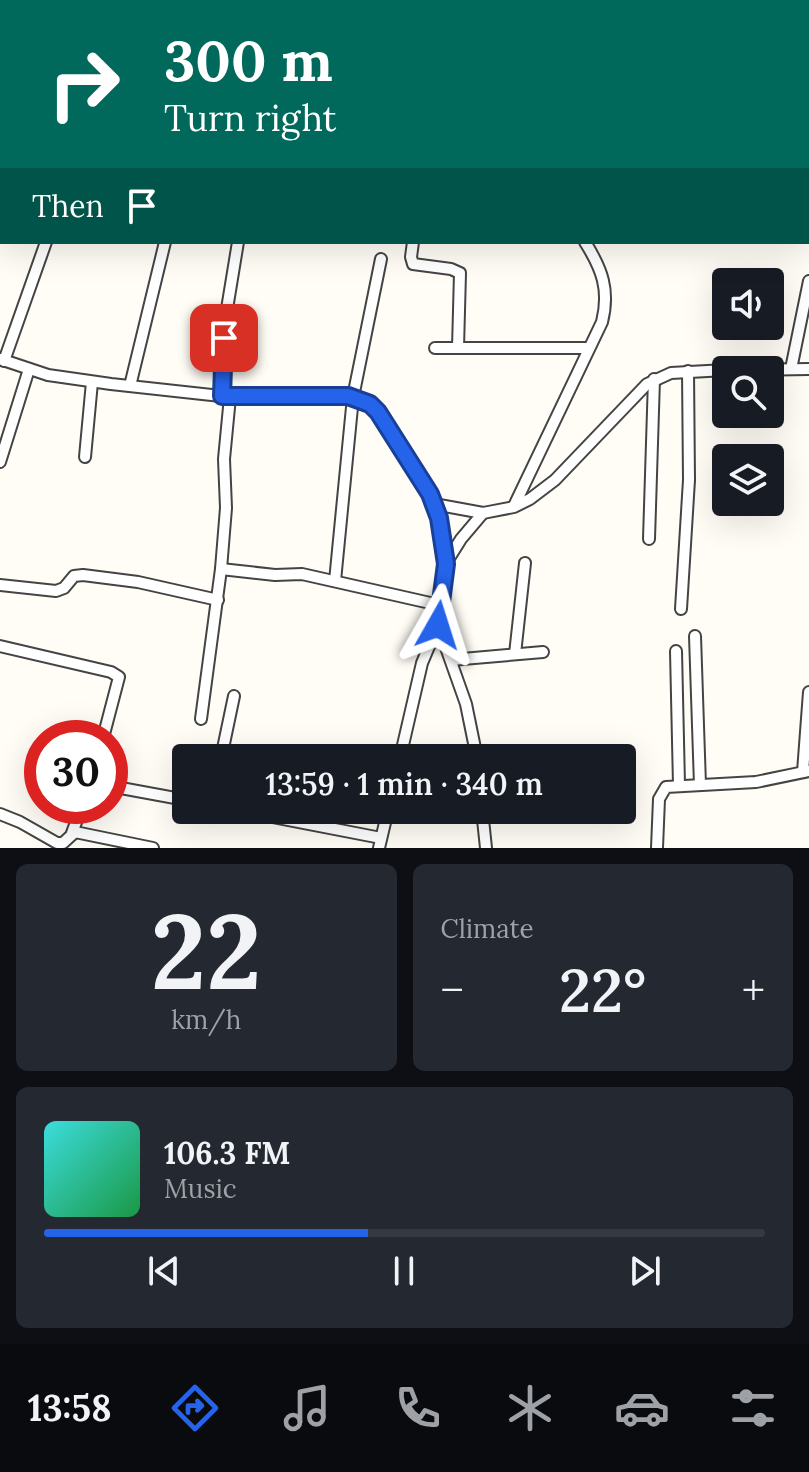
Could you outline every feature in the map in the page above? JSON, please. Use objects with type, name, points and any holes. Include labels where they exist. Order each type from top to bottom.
[{"type":"street","points":[[45,244],[2,360],[92,382],[226,397],[353,397],[370,404],[378,412],[434,504],[442,531],[446,564],[438,625],[422,663],[403,744]]},
{"type":"street","points":[[130,386],[165,244]]},
{"type":"street","points":[[201,719],[218,600],[226,508],[226,315],[238,244]]},
{"type":"street","points":[[413,244],[413,264],[460,273],[458,348]]},
{"type":"street","points":[[514,507],[602,322],[607,292],[603,275],[586,244]]},
{"type":"street","points":[[335,581],[353,397],[381,259]]},
{"type":"street","points":[[791,369],[809,281]]},
{"type":"street","points":[[435,348],[589,348]]},
{"type":"street","points":[[0,462],[29,369]]},
{"type":"street","points":[[784,369],[809,369]]},
{"type":"street","points":[[434,504],[483,513],[514,507],[555,480],[637,392],[654,379],[671,373],[712,370]]},
{"type":"street","points":[[681,609],[689,480],[688,371]]},
{"type":"street","points":[[649,539],[654,379]]},
{"type":"street","points":[[85,457],[92,382]]},
{"type":"street","points":[[446,564],[461,539],[483,513]]},
{"type":"street","points":[[515,654],[525,563]]},
{"type":"street","points":[[221,569],[275,575],[302,574],[439,605]]},
{"type":"street","points":[[0,585],[61,590],[74,576],[83,575],[138,582],[218,600]]},
{"type":"street","points":[[438,625],[470,718],[475,744]]},
{"type":"street","points":[[695,636],[700,785]]},
{"type":"street","points":[[0,646],[111,672],[119,677],[108,720]]},
{"type":"street","points":[[676,651],[679,785]]},
{"type":"street","points":[[451,660],[543,652]]},
{"type":"street","points":[[657,848],[661,792],[666,787],[756,782],[806,772],[809,692]]},
{"type":"street","points":[[224,744],[234,696]]},
{"type":"street","points":[[128,789],[172,797]]},
{"type":"street","points":[[0,814],[57,843],[63,843],[75,824]]},
{"type":"street","points":[[298,824],[380,843]]},
{"type":"street","points":[[483,824],[486,848]]},
{"type":"street","points":[[72,833],[153,848]]},
{"type":"route","points":[[224,338],[222,396],[348,396],[370,404],[385,421],[430,494],[439,518],[446,564],[438,625]]}]
